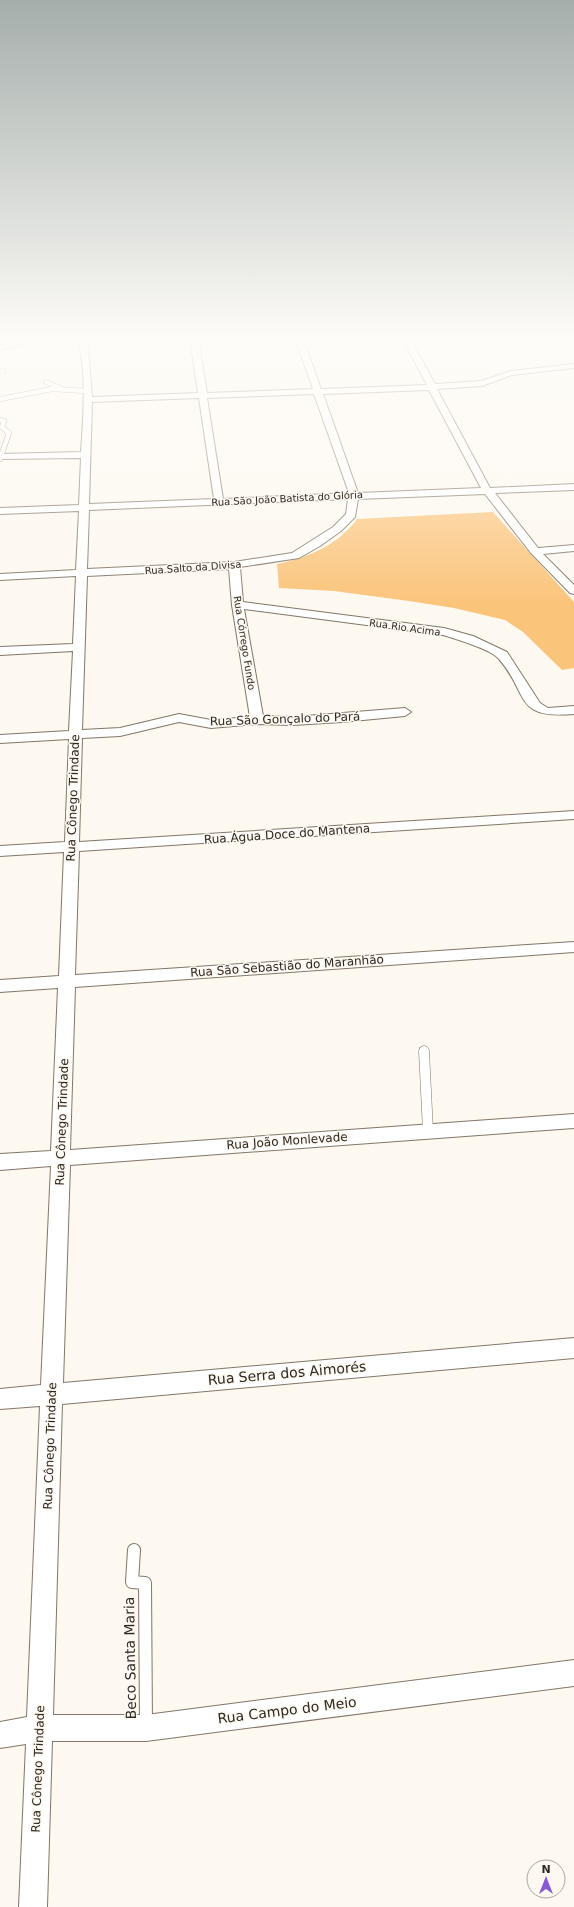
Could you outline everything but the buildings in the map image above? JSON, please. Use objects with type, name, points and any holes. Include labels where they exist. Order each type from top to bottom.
[{"type":"street","name":"Rua Cônego Trindade","points":[[33,1907],[86,427]]},
{"type":"street","points":[[208,427],[219,502]]},
{"type":"street","points":[[330,427],[354,495]]},
{"type":"street","points":[[453,427],[486,489],[535,551],[574,591]]},
{"type":"street","points":[[1,454],[30,457],[85,455]]},
{"type":"street","name":"Rua São João Batista do Glória","points":[[0,511],[486,489],[574,487]]},
{"type":"street","name":"Rua Salto da Divisa","points":[[0,577],[234,565],[295,556],[316,544],[337,529],[351,515],[354,495]]},
{"type":"street","points":[[535,551],[574,548]]},
{"type":"street","name":"Rua Córrego Fundo","points":[[234,565],[238,605],[257,720]]},
{"type":"street","name":"Rua Rio Acima","points":[[238,605],[444,632],[469,639],[503,656],[535,706],[540,710],[548,712],[574,710]]},
{"type":"street","points":[[0,651],[79,647]]},
{"type":"street","name":"Rua São Gonçalo do Pará","points":[[0,740],[120,732],[179,718],[211,724],[257,720],[293,721],[342,718],[405,712]]},
{"type":"street","name":"Rua Água Doce do Mantena","points":[[0,851],[574,816]]},
{"type":"street","name":"Rua São Sebastião do Maranhão","points":[[0,986],[574,947]]},
{"type":"street","name":"Rua João Monlevade","points":[[0,1162],[61,1156],[574,1121]]},
{"type":"street","name":"Rua Serra dos Aimorés","points":[[0,1399],[574,1348]]},
{"type":"street","name":"Rua Campo do Meio","points":[[0,1735],[40,1728],[146,1728],[574,1673]]},
{"type":"lane","points":[[1,454],[9,433],[2,427]]},
{"type":"lane","points":[[424,1051],[428,1131]]},
{"type":"lane","name":"Beco Santa Maria","points":[[134,1550],[132,1582],[145,1584],[146,1728]]},
{"type":"shaded area","points":[[493,512],[574,602],[574,668],[562,670],[523,632],[505,620],[454,608],[409,601],[334,591],[279,588],[277,564],[300,558],[322,549],[341,536],[357,519]]}]
